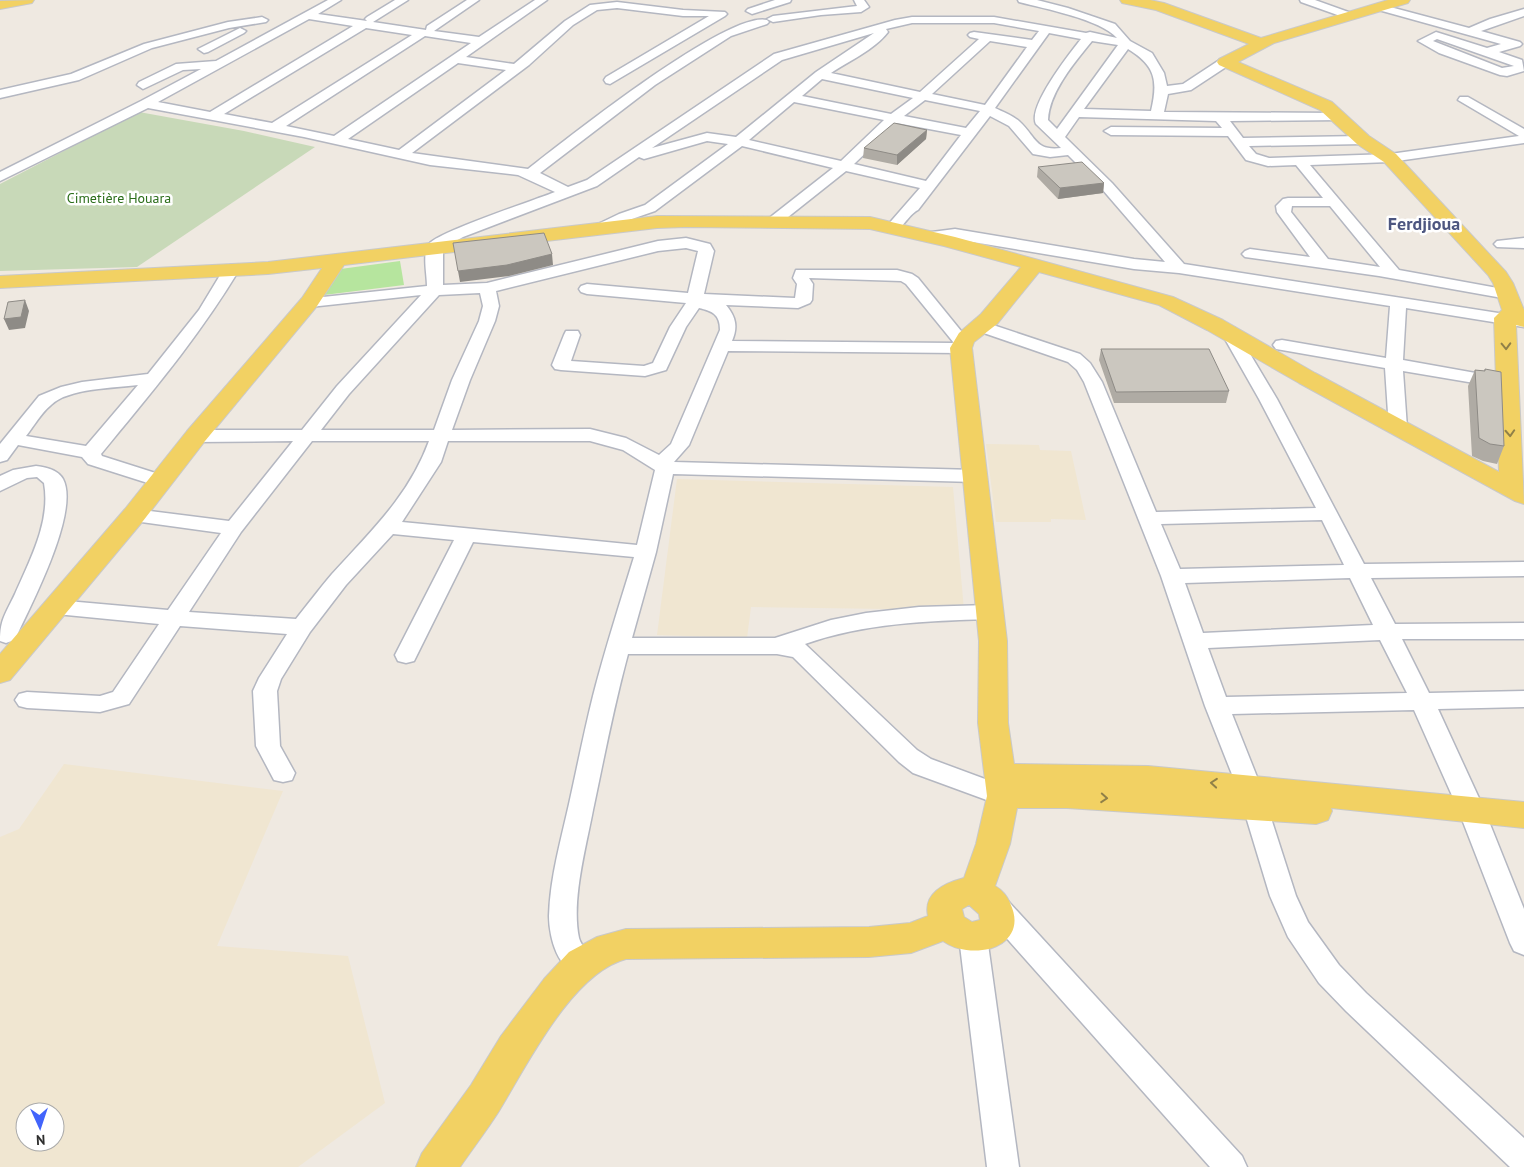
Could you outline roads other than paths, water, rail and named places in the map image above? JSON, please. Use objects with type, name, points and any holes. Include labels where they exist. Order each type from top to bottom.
[{"type":"main road","points":[[0,5],[27,0]]},
{"type":"main road","points":[[1127,0],[1158,6],[1261,43]]},
{"type":"main road","points":[[1225,62],[1261,43],[1402,0]]},
{"type":"main road","points":[[1225,62],[1320,103],[1383,156],[1483,256],[1503,283],[1524,338]]},
{"type":"main road","points":[[870,223],[911,209],[923,224],[915,232]]},
{"type":"main road","points":[[0,282],[231,270],[337,261],[599,229],[654,215],[773,222],[870,223],[915,232],[1166,301],[1229,332],[1520,496]]},
{"type":"main road","points":[[0,673],[12,636],[56,607],[134,515],[196,436],[310,302],[337,261]]},
{"type":"main road","points":[[986,900],[1001,786],[992,723],[992,641],[975,476],[968,339],[1034,265]]},
{"type":"main road","points":[[0,287],[24,282]]},
{"type":"main road","points":[[1516,315],[1508,384],[1520,496]]},
{"type":"main road","points":[[1001,786],[1066,796],[1252,797],[1315,811],[1474,818],[1524,815]]},
{"type":"main road","points":[[1474,818],[1524,833]]},
{"type":"main road","points":[[436,1167],[485,1098],[514,1048],[557,990],[582,963],[610,948],[626,944],[869,942],[911,938],[960,930],[985,935],[992,930],[998,916],[986,900],[960,892],[946,902],[943,909],[960,930]]},
{"type":"street","points":[[0,178],[146,104],[336,0]]},
{"type":"street","points":[[212,116],[403,0]]},
{"type":"street","points":[[273,128],[474,0]]},
{"type":"street","points":[[337,140],[542,0]]},
{"type":"street","points":[[649,0],[730,15],[749,22],[770,15],[863,8],[859,0]]},
{"type":"street","points":[[696,8],[710,0]]},
{"type":"street","points":[[530,174],[651,82],[727,34],[770,15],[786,0]]},
{"type":"street","points":[[1023,0],[1072,12],[1111,26],[1126,43]]},
{"type":"street","points":[[1305,0],[1350,16]]},
{"type":"street","points":[[401,155],[516,68],[569,23],[594,7],[617,5],[683,13],[730,15],[752,11],[766,12],[770,15]]},
{"type":"street","points":[[1379,7],[1519,44]]},
{"type":"street","points":[[1472,31],[1494,21],[1524,12]]},
{"type":"street","points":[[0,94],[75,77],[148,46],[220,27],[273,17],[310,15],[484,39]]},
{"type":"street","points":[[727,34],[730,15]]},
{"type":"street","points":[[610,80],[730,15]]},
{"type":"street","points":[[204,49],[273,17]]},
{"type":"street","points":[[27,700],[100,704],[121,698],[234,528],[343,390],[434,290],[434,250],[436,245],[458,234],[592,183],[778,57],[892,24],[929,19],[994,20],[1090,35],[1126,43],[1148,56],[1158,73],[1162,91],[1157,114]]},
{"type":"street","points":[[654,215],[738,141],[820,75],[869,43],[892,24],[1034,44]]},
{"type":"street","points":[[1436,35],[1518,63],[1522,68],[1503,72],[1424,41],[1436,35],[1458,28]]},
{"type":"street","points":[[1046,29],[911,209],[915,232],[955,234],[1134,264],[1179,268],[1398,302],[1516,315]]},
{"type":"street","points":[[1090,35],[1072,58],[1040,110],[1041,121],[1107,186],[1179,268]]},
{"type":"street","points":[[773,222],[845,166],[894,118],[922,96],[988,37]]},
{"type":"street","points":[[1058,137],[1126,43]]},
{"type":"street","points":[[1487,52],[1519,44]]},
{"type":"street","points":[[455,59],[516,68]]},
{"type":"street","points":[[1162,91],[1187,87],[1225,62]]},
{"type":"street","points":[[143,85],[180,66],[219,64]]},
{"type":"street","points":[[820,75],[987,109],[1014,124],[1038,151],[1050,153],[1070,151]]},
{"type":"street","points":[[792,98],[969,133]]},
{"type":"street","points":[[1464,100],[1523,135]]},
{"type":"street","points":[[146,104],[337,140],[430,161],[504,169],[530,174],[568,193]]},
{"type":"street","points":[[1075,113],[1220,117],[1336,117]]},
{"type":"street","points":[[1220,117],[1251,157],[1259,161],[1300,161],[1383,156],[1523,135]]},
{"type":"street","points":[[1111,131],[1236,137],[1364,140]]},
{"type":"street","points":[[630,159],[707,137],[738,141],[929,186]]},
{"type":"street","points":[[1300,161],[1393,273]]},
{"type":"street","points":[[1322,262],[1284,212],[1283,206],[1288,202],[1334,202]]},
{"type":"street","points":[[310,302],[434,290],[487,288],[658,246],[686,243],[705,247],[706,251],[695,301],[678,327],[660,366],[652,370],[636,371],[561,366],[572,335]]},
{"type":"street","points":[[1502,244],[1524,244]]},
{"type":"street","points":[[1250,254],[1322,262],[1393,273],[1516,315]]},
{"type":"street","points":[[91,453],[155,378],[206,311],[231,270]]},
{"type":"street","points":[[587,290],[695,301],[798,303],[804,300],[805,284],[801,278],[802,273],[897,275],[912,281],[968,339]]},
{"type":"street","points":[[283,773],[268,746],[265,691],[270,678],[302,627],[339,580],[388,527],[426,470],[442,435],[461,380],[488,321],[491,306],[487,288]]},
{"type":"street","points":[[582,963],[566,946],[563,916],[576,828],[605,695],[646,552],[662,466],[680,445],[728,330],[728,323],[721,309],[711,304],[695,301]]},
{"type":"street","points":[[1398,302],[1394,365],[1398,428]]},
{"type":"street","points":[[1229,332],[1268,399],[1329,514],[1386,632],[1422,701],[1474,818],[1524,943]]},
{"type":"street","points":[[722,346],[968,339],[1074,358],[1084,367],[1093,382],[1172,576],[1217,706],[1252,797],[1283,896],[1298,930],[1329,974],[1356,1002],[1524,1159]]},
{"type":"street","points":[[1282,345],[1508,384]]},
{"type":"street","points":[[0,456],[46,400],[57,394],[155,378]]},
{"type":"street","points":[[196,436],[551,435],[606,437],[617,440],[662,466],[975,476]]},
{"type":"street","points":[[14,439],[91,453]]},
{"type":"street","points":[[91,453],[92,458],[95,460],[161,481]]},
{"type":"street","points":[[0,485],[16,475],[35,471],[46,473],[52,478],[57,489],[57,509],[44,553],[9,609],[12,636]]},
{"type":"street","points":[[1149,518],[1329,514]]},
{"type":"street","points":[[134,515],[234,528]]},
{"type":"street","points":[[388,527],[646,552]]},
{"type":"street","points":[[406,655],[466,536]]},
{"type":"street","points":[[1172,576],[1524,569]]},
{"type":"street","points":[[56,607],[302,627]]},
{"type":"street","points":[[776,646],[846,624],[882,618],[919,614],[989,612]]},
{"type":"street","points":[[1196,641],[1386,632],[1524,631]]},
{"type":"street","points":[[620,646],[776,646],[794,648],[806,654],[908,756],[922,766],[953,779],[1001,786]]},
{"type":"street","points":[[1217,706],[1524,699]]},
{"type":"street","points":[[986,900],[1231,1167]]},
{"type":"street","points":[[960,930],[1004,1167]]},
{"type":"district","name":"Ferdjioua","points":[[1424,224]]},
{"type":"park label","name":"Cimetière Houara","points":[[119,198]]}]
